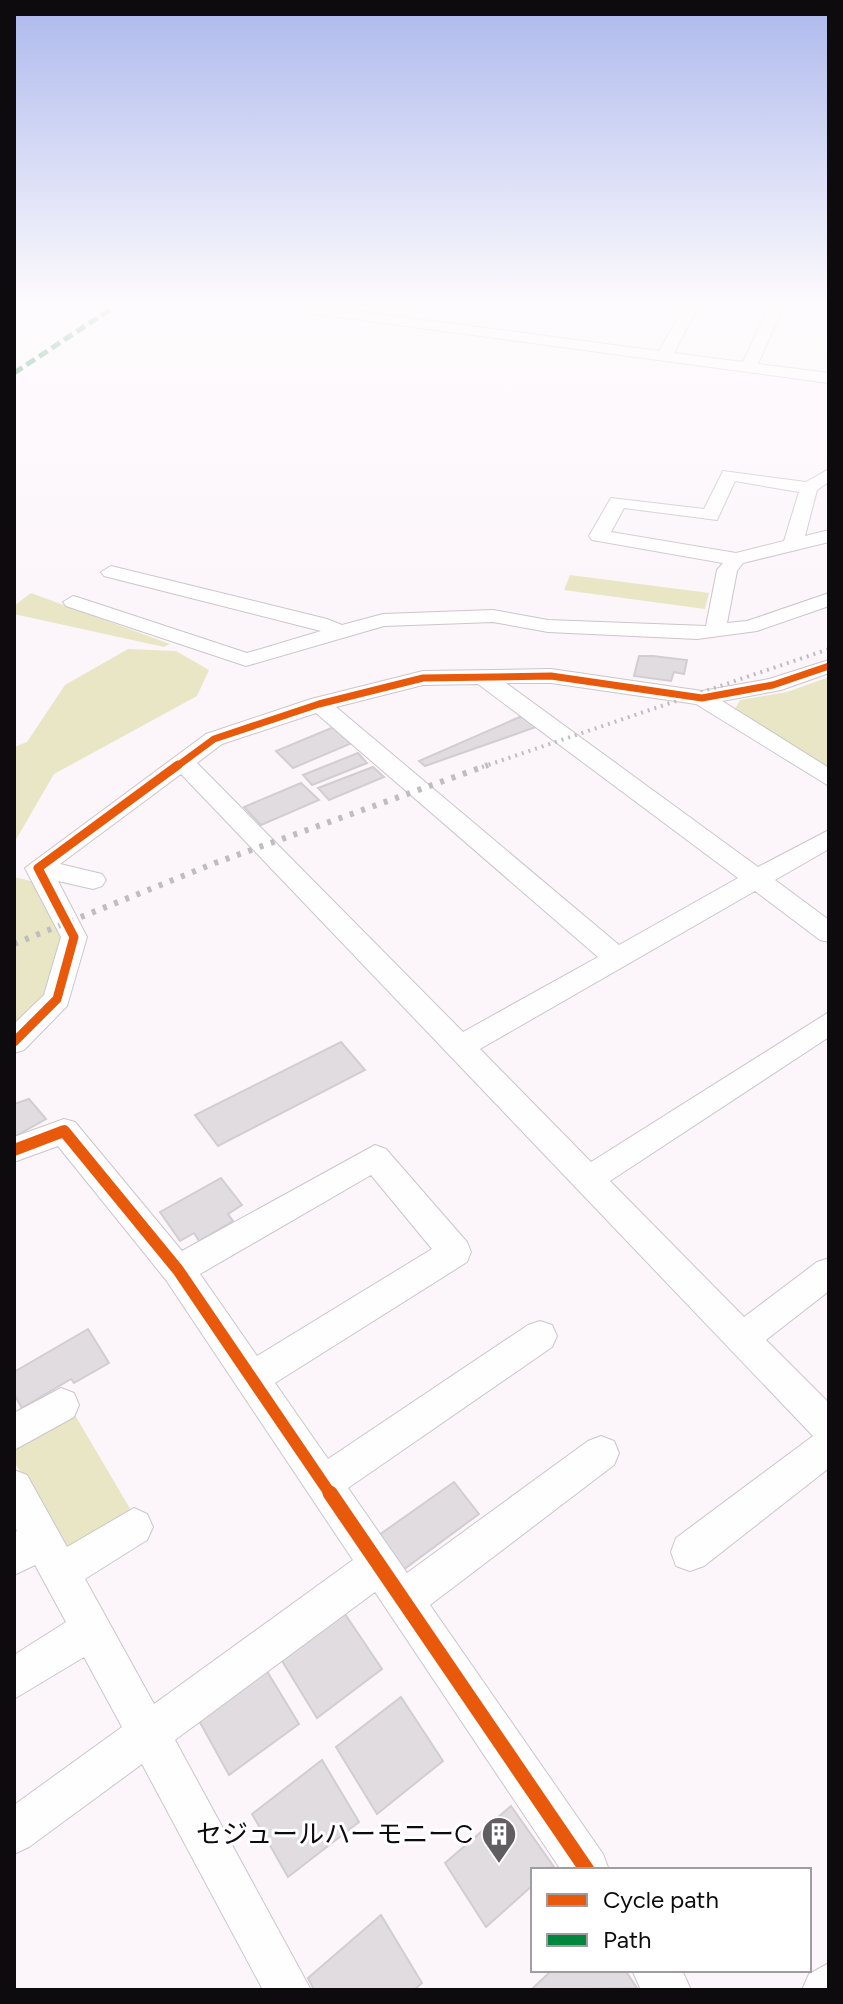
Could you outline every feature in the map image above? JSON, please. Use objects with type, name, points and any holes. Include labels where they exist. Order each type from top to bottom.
[{"type":"street","points":[[793,543],[809,488],[829,474]]},
{"type":"street","points":[[809,488],[729,475],[710,516],[618,502],[599,536],[736,559],[829,536]]},
{"type":"street","points":[[715,632],[727,570],[736,559]]},
{"type":"street","points":[[111,572],[320,623],[337,631]]},
{"type":"street","points":[[73,602],[246,660],[383,620],[493,616],[548,626],[715,632],[750,627],[829,599]]},
{"type":"street","points":[[38,868],[214,739],[319,704],[423,678],[483,677],[551,676],[702,698],[773,685],[829,666]]},
{"type":"street","points":[[483,677],[829,933]]},
{"type":"street","points":[[702,698],[829,779]]},
{"type":"street","points":[[319,704],[617,958]]},
{"type":"street","points":[[182,761],[829,1428]]},
{"type":"street","points":[[458,1048],[829,838]]},
{"type":"street","points":[[38,868],[93,880]]},
{"type":"street","points":[[14,1042],[57,999],[74,937],[38,868]]},
{"type":"street","points":[[587,1180],[829,1023]]},
{"type":"street","points":[[14,1150],[64,1131],[178,1270],[586,1868]]},
{"type":"street","points":[[178,1270],[375,1158],[455,1252],[252,1378]]},
{"type":"street","points":[[742,1338],[829,1272]]},
{"type":"street","points":[[324,1483],[540,1336]]},
{"type":"street","points":[[14,1433],[61,1405]]},
{"type":"street","points":[[690,1552],[829,1446]]},
{"type":"street","points":[[404,1600],[601,1453]]},
{"type":"street","points":[[14,1488],[28,1547],[60,1573],[288,1990]]},
{"type":"street","points":[[60,1573],[134,1527]]},
{"type":"street","points":[[14,1832],[380,1564]]},
{"type":"street","points":[[14,1679],[91,1629]]},
{"type":"street","points":[[656,1972],[668,1990]]},
{"type":"shaded area","points":[[570,575],[709,593],[705,609],[564,590]]},
{"type":"shaded area","points":[[31,593],[170,644],[164,647],[14,614],[14,606]]},
{"type":"shaded area","points":[[128,649],[176,651],[209,670],[197,696],[54,774],[14,843],[14,747],[27,742],[65,685]]},
{"type":"shaded area","points":[[829,677],[829,770],[735,709],[740,700],[787,692]]},
{"type":"shaded area","points":[[14,877],[35,882],[66,944],[52,998],[14,1035]]},
{"type":"shaded area","points":[[72,1410],[132,1512],[71,1550],[61,1547],[14,1461],[14,1444]]},
{"type":"building","points":[[639,656],[687,660],[684,674],[674,672],[671,681],[634,676]]},
{"type":"building","points":[[522,716],[536,727],[425,766],[419,761]]},
{"type":"building","points":[[334,727],[352,743],[293,768],[276,751]]},
{"type":"building","points":[[358,753],[367,763],[312,785],[303,775]]},
{"type":"building","points":[[373,767],[384,777],[329,800],[318,788]]},
{"type":"building","points":[[301,783],[319,800],[261,825],[244,807]]},
{"type":"building","points":[[341,1042],[365,1070],[218,1146],[195,1115]]},
{"type":"building","points":[[29,1099],[46,1119],[14,1137],[14,1104]]},
{"type":"building","points":[[221,1178],[242,1205],[228,1214],[233,1221],[199,1241],[194,1233],[180,1241],[160,1212]]},
{"type":"building","points":[[88,1329],[109,1363],[74,1383],[71,1379],[22,1408],[14,1394],[14,1372]]},
{"type":"building","points":[[454,1482],[479,1514],[403,1570],[379,1535]]},
{"type":"building","points":[[343,1611],[382,1669],[317,1718],[279,1656]]},
{"type":"building","points":[[265,1668],[299,1724],[229,1775],[197,1717]]},
{"type":"building","points":[[401,1697],[443,1761],[377,1814],[336,1747]]},
{"type":"building","points":[[322,1760],[359,1822],[288,1877],[252,1814]]},
{"type":"building","name":"セジュールハーモニーC","points":[[511,1806],[554,1867],[531,1868],[531,1887],[486,1927],[445,1863]]},
{"type":"building","points":[[381,1915],[422,1983],[414,1990],[314,1990],[308,1978]]},
{"type":"building","points":[[550,1972],[626,1972],[637,1988],[531,1990]]},
{"type":"railway","points":[[482,767],[829,649]]},
{"type":"railway","points":[[14,944],[215,863],[488,765]]},
{"type":"cycle path","points":[[14,1042],[57,999],[74,937],[38,868],[214,739],[319,704],[423,678],[551,676],[702,698],[773,685],[829,666]]},
{"type":"cycle path","points":[[14,1150],[64,1131],[178,1270],[586,1868]]},
{"type":"place","name":"セジュールハーモニーC","points":[[499,1865]]}]
